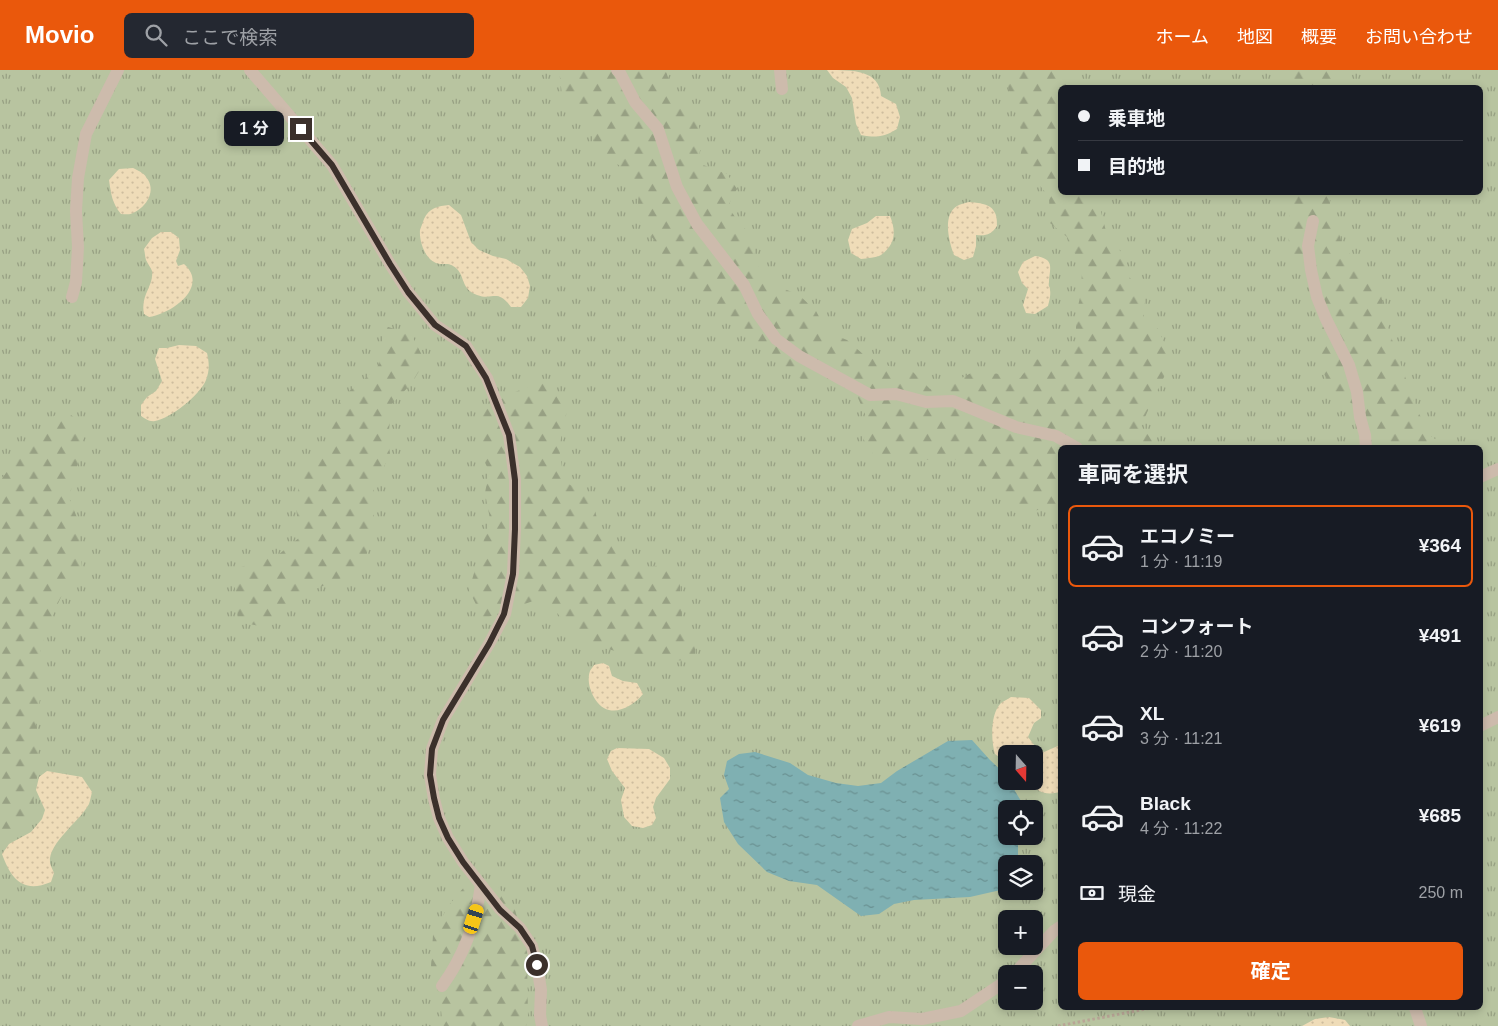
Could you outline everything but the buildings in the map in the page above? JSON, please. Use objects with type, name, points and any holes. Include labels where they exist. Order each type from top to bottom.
[{"type":"lane","points":[[72,297],[76,282],[78,248],[76,211],[78,178],[86,134],[118,70]]},
{"type":"lane","points":[[250,70],[332,165],[408,292],[435,325],[466,346],[486,378],[509,435],[515,480],[515,529],[513,574],[504,614],[489,644],[443,720],[432,749],[430,775],[439,818],[448,838],[481,886],[500,910],[520,928],[532,946],[541,990],[540,1015],[542,1026]]},
{"type":"lane","points":[[617,70],[635,102],[658,129],[677,187],[697,224],[744,285],[758,314],[776,339],[799,356],[870,396],[896,394],[926,402],[953,401],[1016,427],[1056,436],[1072,445]]},
{"type":"lane","points":[[780,70],[782,90]]},
{"type":"lane","points":[[1313,221],[1308,246],[1317,297],[1349,365],[1366,445]]},
{"type":"lane","points":[[1483,476],[1498,469]]},
{"type":"lane","points":[[1483,724],[1498,717]]},
{"type":"lane","points":[[442,986],[452,972],[471,930],[478,909],[481,886]]},
{"type":"lane","points":[[1022,965],[1058,928]]},
{"type":"lane","points":[[858,1026],[889,1017],[922,1019],[961,1011],[998,986]]},
{"type":"lane","points":[[1416,1010],[1421,1026]]},
{"type":"path","points":[[1058,1026],[1141,1010]]},
{"type":"green space","points":[[0,70],[1498,70],[1498,1026],[0,1026]]},
{"type":"green space","points":[[559,70],[656,70],[666,72],[674,93],[697,120],[702,138],[698,163],[727,174],[737,189],[728,206],[740,225],[756,237],[753,261],[777,286],[799,295],[816,311],[827,332],[847,340],[864,355],[891,367],[913,372],[930,389],[951,384],[971,373],[1004,374],[1020,378],[1035,359],[1062,363],[1076,348],[1076,315],[1081,293],[1082,269],[1067,237],[1050,223],[1049,197],[1020,160],[1023,137],[1003,70],[1064,70],[1069,75],[1067,85],[1058,85],[1058,195],[1097,195],[1106,231],[1123,255],[1130,278],[1144,295],[1144,317],[1158,329],[1168,351],[1165,375],[1141,426],[1156,445],[1058,445],[1058,509],[1054,508],[1015,513],[998,496],[977,468],[947,456],[930,460],[904,456],[875,457],[864,440],[865,414],[855,391],[832,383],[801,379],[762,352],[743,327],[715,310],[692,283],[668,266],[654,240],[637,218],[639,190],[624,168],[599,154],[594,141],[595,124],[563,103]]},
{"type":"green space","points":[[1275,70],[1331,70],[1331,85],[1289,85]]},
{"type":"green space","points":[[1292,195],[1329,195],[1330,204],[1343,247],[1378,282],[1389,331],[1417,410],[1431,436],[1443,445],[1368,445],[1372,432],[1364,410],[1338,396],[1317,363],[1322,337],[1320,329],[1322,301],[1313,277],[1290,260],[1288,230]]},
{"type":"green space","points":[[385,326],[411,334],[425,361],[412,383],[392,404],[388,438],[390,454],[374,488],[374,526],[363,567],[289,602],[273,615],[265,627],[238,622],[235,586],[238,568],[278,555],[300,537],[296,508],[300,472],[328,447],[329,424],[342,397],[379,365]]},
{"type":"green space","points":[[545,380],[567,411],[559,447],[564,481],[592,498],[601,535],[619,547],[634,569],[662,565],[680,569],[682,620],[695,637],[695,654],[687,661],[637,657],[586,643],[556,612],[533,601],[483,619],[469,590],[490,519],[485,493],[489,471],[477,446],[482,411],[510,394]]},
{"type":"green space","points":[[63,408],[84,426],[81,451],[69,498],[78,520],[82,568],[62,595],[46,629],[40,653],[43,681],[36,722],[39,760],[32,810],[23,830],[6,845],[0,846],[0,481],[36,433]]},
{"type":"green space","points":[[497,885],[515,910],[527,952],[528,1020],[526,1026],[443,1026],[439,994],[431,966],[433,935],[448,906],[465,886]]},
{"type":"sand","points":[[827,70],[855,71],[870,76],[876,81],[881,96],[896,104],[900,117],[897,129],[880,136],[861,135],[856,124],[852,98],[846,87],[833,78]]},
{"type":"sand","points":[[133,168],[145,176],[149,182],[151,187],[149,198],[138,210],[130,214],[121,214],[111,194],[109,180],[119,169]]},
{"type":"sand","points":[[969,202],[991,207],[996,214],[997,226],[988,234],[976,235],[973,257],[964,260],[954,255],[950,243],[948,222],[952,210],[958,205]]},
{"type":"sand","points":[[449,205],[461,215],[471,242],[479,250],[506,259],[520,267],[527,276],[530,286],[528,298],[521,307],[511,307],[498,296],[477,295],[468,290],[457,269],[449,264],[436,263],[426,254],[420,234],[424,219],[428,212],[434,208]]},
{"type":"sand","points":[[876,216],[890,216],[894,232],[892,242],[881,255],[861,259],[851,253],[848,240],[852,229],[867,223]]},
{"type":"sand","points":[[161,232],[171,232],[179,238],[180,250],[176,261],[178,266],[184,264],[191,273],[193,282],[185,298],[177,305],[158,315],[149,317],[144,314],[143,307],[152,271],[146,260],[144,249],[152,238]]},
{"type":"sand","points":[[1035,256],[1046,259],[1050,264],[1050,294],[1048,306],[1035,314],[1026,313],[1023,305],[1028,289],[1022,283],[1018,272],[1023,262]]},
{"type":"sand","points":[[179,345],[196,346],[207,353],[209,366],[206,380],[198,392],[177,411],[162,419],[148,420],[141,416],[141,405],[147,397],[156,391],[162,381],[155,359],[159,348]]},
{"type":"sand","points":[[603,663],[609,666],[612,676],[623,681],[637,683],[643,694],[623,709],[614,711],[604,708],[592,694],[589,682],[590,671],[594,665]]},
{"type":"sand","points":[[1011,697],[1029,698],[1041,710],[1041,718],[1034,723],[1028,737],[1034,745],[998,745],[998,756],[995,754],[992,735],[993,721],[997,708]]},
{"type":"sand","points":[[1058,746],[1058,792],[1038,790],[1043,790],[1043,751]]},
{"type":"sand","points":[[617,748],[649,749],[664,758],[670,768],[670,779],[656,798],[653,807],[656,818],[652,825],[643,828],[632,826],[624,817],[621,800],[625,788],[612,771],[607,759],[611,751]]},
{"type":"sand","points":[[47,771],[82,777],[92,792],[89,804],[85,810],[54,847],[50,862],[54,873],[51,882],[33,886],[26,885],[14,877],[2,854],[9,844],[31,832],[42,819],[45,810],[36,790],[39,777]]},
{"type":"sand","points":[[1329,1017],[1345,1020],[1350,1026],[1302,1026],[1315,1019]]},
{"type":"water","points":[[972,740],[998,768],[998,790],[1014,790],[1020,800],[998,800],[998,845],[1018,845],[1018,855],[998,855],[998,891],[970,897],[914,900],[894,904],[879,914],[861,916],[817,885],[789,881],[767,872],[738,844],[724,822],[720,798],[729,789],[724,775],[727,761],[739,754],[755,752],[790,763],[808,775],[836,783],[858,786],[881,783],[897,771],[948,741]]},
{"type":"route","points":[[301,129],[332,165],[408,292],[435,325],[466,346],[486,378],[509,435],[515,480],[515,529],[513,574],[504,614],[489,644],[443,720],[432,749],[430,775],[439,818],[448,838],[463,862],[500,910],[520,928],[532,946],[537,965]]}]
